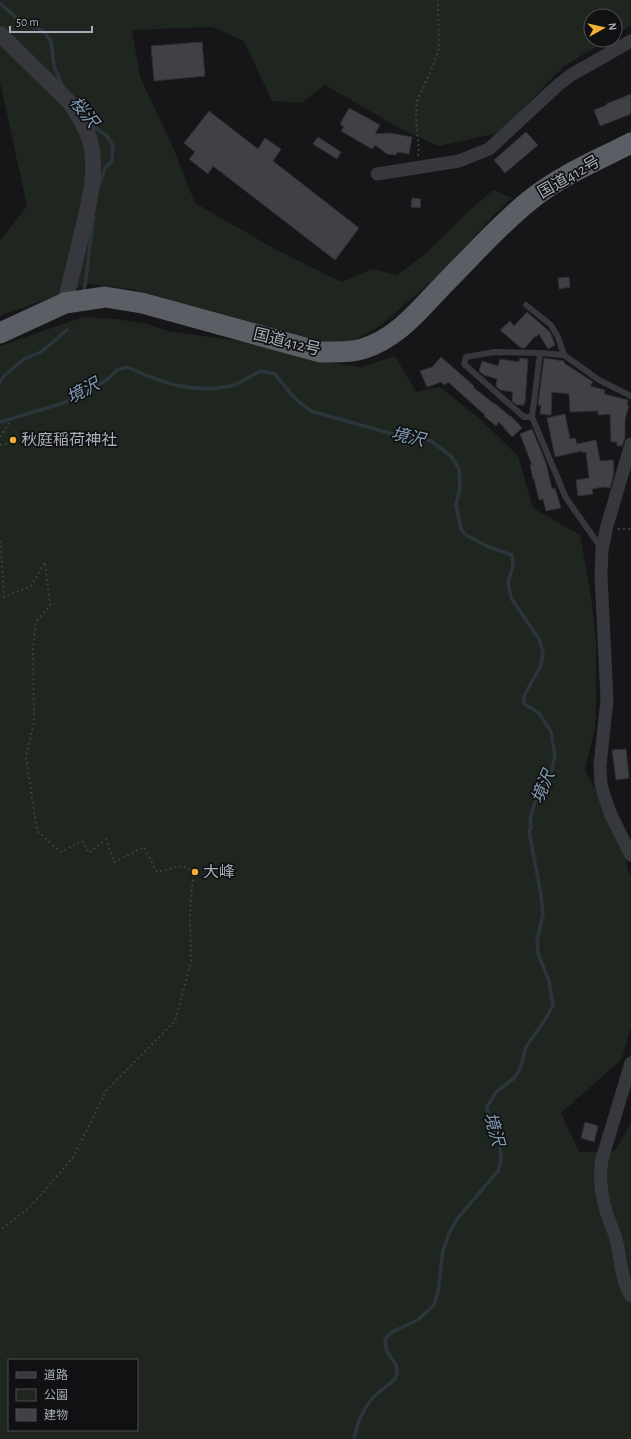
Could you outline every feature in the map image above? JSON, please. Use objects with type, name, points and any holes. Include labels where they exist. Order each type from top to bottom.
[{"type":"highway","name":"国道412号","points":[[0,332],[65,303],[105,298],[142,304],[320,352],[362,349],[386,339],[407,322],[503,224],[530,200],[557,181],[631,143]]},
{"type":"street","points":[[0,34],[71,104],[83,124],[91,144],[94,162],[93,180],[88,208],[65,303]]},
{"type":"street","points":[[377,174],[458,162],[489,149],[557,86],[571,75],[631,41]]},
{"type":"street","points":[[631,444],[607,526],[602,549],[601,575],[607,700],[601,754],[601,776],[605,798],[611,815],[631,855]]},
{"type":"street","points":[[631,1063],[627,1090],[602,1159],[600,1175],[602,1194],[606,1210],[617,1242],[625,1284],[631,1296]]},
{"type":"lane","points":[[526,305],[551,325],[558,337],[564,355]]},
{"type":"lane","points":[[532,417],[524,417],[464,364],[466,357],[495,352],[564,355],[599,380],[631,396]]},
{"type":"lane","points":[[540,353],[532,417],[566,498],[602,549]]},
{"type":"path","points":[[420,167],[416,117],[417,101],[433,66],[439,48],[438,0]]},
{"type":"path","points":[[0,437],[10,422]]},
{"type":"path","points":[[0,445],[10,443]]},
{"type":"path","points":[[0,541],[4,597],[31,586],[45,562],[50,605],[36,622],[32,649],[34,723],[26,757],[37,831],[61,852],[82,841],[89,853],[106,839],[114,862],[144,847],[157,872],[182,866],[195,872],[192,885],[190,914],[191,962],[175,1021],[106,1091],[73,1158],[30,1207],[0,1230]]},
{"type":"green space","points":[[0,0],[631,0],[631,25],[623,30],[623,8],[583,8],[583,48],[594,48],[563,67],[499,133],[438,146],[399,128],[325,85],[301,103],[272,101],[244,41],[212,27],[132,30],[140,77],[172,145],[195,203],[275,249],[341,282],[372,269],[397,275],[424,255],[472,208],[493,190],[512,198],[493,216],[441,273],[380,326],[349,343],[324,342],[131,289],[89,284],[0,316],[0,241],[27,206],[0,82]]},
{"type":"green space","points":[[83,317],[116,319],[147,324],[168,331],[254,343],[321,361],[361,367],[395,356],[416,392],[440,387],[479,418],[518,456],[533,508],[580,535],[592,603],[596,642],[595,728],[585,770],[622,842],[628,871],[631,876],[631,1026],[622,1059],[561,1113],[579,1152],[615,1151],[631,1124],[631,1439],[0,1439],[0,346]]},
{"type":"building","points":[[202,42],[205,76],[154,81],[151,46]]},
{"type":"building","points":[[631,94],[631,114],[600,126],[594,110]]},
{"type":"building","points":[[349,108],[380,125],[375,134],[390,133],[412,137],[409,154],[397,152],[396,155],[387,154],[375,145],[372,149],[341,131],[344,127],[340,124]]},
{"type":"building","points":[[209,111],[258,149],[265,138],[281,149],[273,161],[359,228],[335,260],[213,166],[208,174],[189,159],[195,152],[184,143]]},
{"type":"building","points":[[526,132],[538,145],[505,173],[494,160]]},
{"type":"building","points":[[318,137],[341,152],[337,159],[313,144]]},
{"type":"building","points":[[412,198],[421,199],[420,208],[411,207]]},
{"type":"building","points":[[569,277],[570,287],[559,289],[558,278]]},
{"type":"building","points":[[527,312],[550,332],[555,345],[548,349],[539,334],[536,337],[535,336],[525,348],[521,348],[500,330],[510,321],[514,326]]},
{"type":"building","points":[[441,357],[474,386],[473,387],[511,416],[522,428],[512,437],[499,422],[496,426],[448,382],[445,385],[441,382],[427,387],[420,371],[432,367]]},
{"type":"building","points":[[520,358],[528,359],[524,405],[517,405],[512,401],[513,392],[500,390],[496,386],[497,379],[484,375],[479,371],[482,361],[498,366],[500,359],[519,362]]},
{"type":"building","points":[[544,358],[564,361],[564,363],[593,382],[590,386],[605,390],[604,394],[628,400],[627,405],[629,405],[625,420],[625,438],[622,446],[617,446],[617,442],[611,442],[610,414],[598,415],[598,411],[570,412],[569,394],[552,392],[551,415],[540,414],[541,405],[538,405]]},
{"type":"building","points":[[565,414],[570,439],[575,438],[577,444],[596,440],[600,461],[613,460],[614,473],[610,488],[603,487],[592,489],[593,494],[578,496],[576,480],[589,478],[586,452],[582,453],[582,451],[555,457],[547,418]]},
{"type":"building","points":[[532,429],[546,463],[552,489],[555,488],[561,508],[546,511],[543,499],[539,500],[530,465],[532,465],[520,434]]},
{"type":"building","points":[[626,749],[629,778],[616,780],[612,750]]},
{"type":"building","points":[[585,1122],[598,1126],[594,1142],[581,1138]]},
{"type":"waterway","name":"桜沢","points":[[0,3],[24,25],[38,28],[45,33],[51,41],[54,66],[62,85]]},
{"type":"waterway","name":"桜沢","points":[[91,125],[107,136],[113,146],[112,161],[105,168],[100,183]]},
{"type":"waterway","name":"桜沢","points":[[84,290],[94,217]]},
{"type":"waterway","name":"桜沢","points":[[0,383],[3,377],[24,359],[41,352],[67,330]]},
{"type":"waterway","name":"境沢","points":[[0,422],[78,397],[108,379],[117,370],[127,367],[153,378],[178,386],[203,389],[235,385],[261,371],[275,374],[292,395],[311,411],[389,433],[431,441],[451,456],[459,469],[460,488],[456,505],[461,529],[466,535],[487,546],[512,555],[513,566],[508,582],[511,598],[539,639],[543,652],[541,665],[524,696],[524,704],[539,713],[551,732],[555,755],[552,770],[534,805],[530,820],[531,828],[529,831],[543,914],[537,941],[538,954],[549,981],[553,1005],[526,1047],[520,1069],[513,1079],[496,1092],[487,1107],[489,1119],[499,1136],[501,1160],[498,1171],[457,1219],[449,1234],[443,1250],[438,1292],[434,1305],[418,1320],[392,1332],[385,1339],[386,1350],[397,1370],[396,1376],[393,1381],[369,1402],[359,1420],[354,1439]]},
{"type":"place","name":"秋庭稲荷神社","points":[[13,440]]},
{"type":"place","name":"大峰","points":[[195,872]]}]
